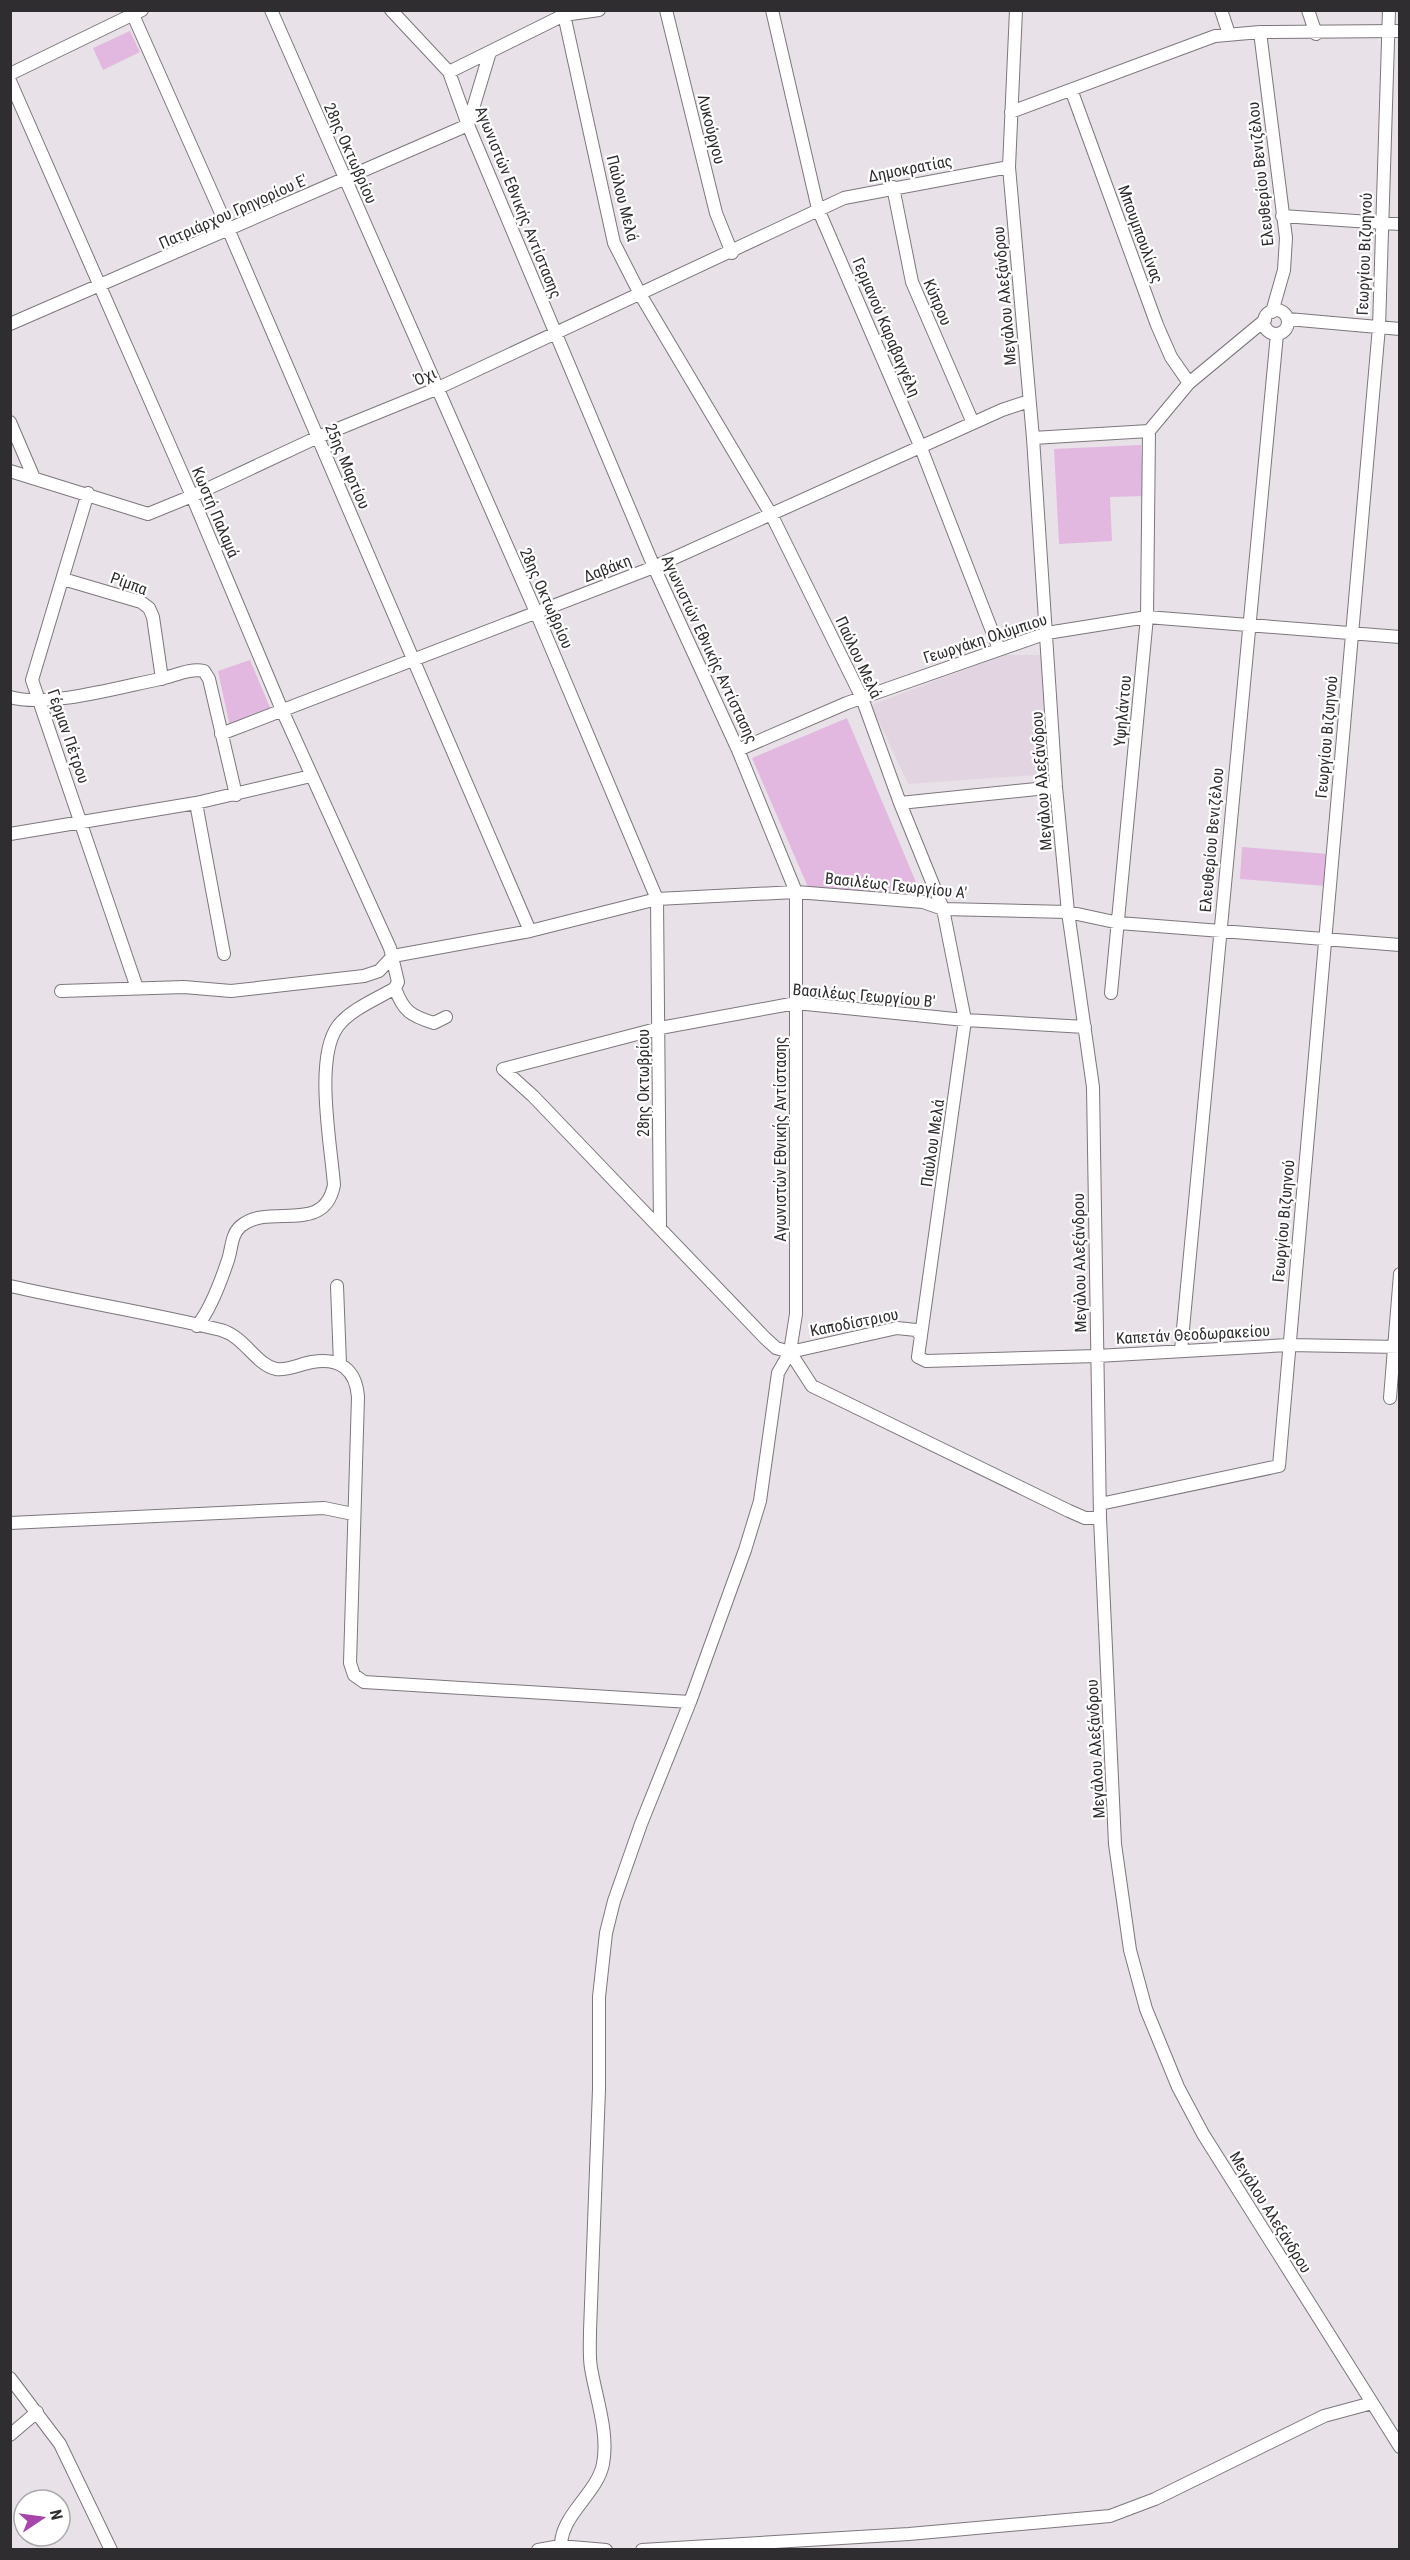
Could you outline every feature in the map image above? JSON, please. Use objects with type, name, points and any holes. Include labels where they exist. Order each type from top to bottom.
[{"type":"street","name":"28ης Οκτωβρίου","points":[[271,10],[436,390],[536,612],[657,899],[660,1028],[660,1227]]},
{"type":"street","name":"Αγωνιστών Εθνικής Αντίστασης","points":[[391,10],[449,72],[468,125],[654,567],[738,750],[796,892],[796,1314],[790,1352],[778,1373],[760,1501],[690,1702],[640,1824],[606,1933],[599,1997],[599,2089],[590,2331],[591,2366],[601,2416],[603,2464],[598,2480],[571,2517],[561,2548]]},
{"type":"street","points":[[449,72],[563,13],[599,10]]},
{"type":"street","name":"Λυκούργου","points":[[666,10],[716,213],[732,252]]},
{"type":"street","name":"Γερμανού Καραβαγγέλη","points":[[772,10],[818,209],[921,448],[999,649]]},
{"type":"street","name":"Μεγάλου Αλεξάνδρου","points":[[1016,10],[1009,167],[1033,438],[1056,787],[1068,912],[1093,1087],[1100,1518],[1118,1872],[1130,1950],[1146,2009],[1178,2087],[1203,2134],[1400,2447]]},
{"type":"street","points":[[1221,10],[1229,34]]},
{"type":"street","points":[[1308,10],[1316,34]]},
{"type":"street","name":"Γεωργίου Βιζυηνού","points":[[1100,1504],[1279,1466],[1379,327],[1382,223],[1393,32],[1389,10]]},
{"type":"street","points":[[10,74],[137,13]]},
{"type":"street","name":"25ης Μαρτίου","points":[[137,13],[530,931]]},
{"type":"street","name":"Παύλου Μελά","points":[[563,13],[614,243],[640,294],[772,516],[862,698],[900,803],[943,909],[965,1020],[918,1358]]},
{"type":"street","name":"Ελευθερίου Βενιζέλου","points":[[1260,32],[1286,238],[1284,270],[1268,316]]},
{"type":"street","points":[[1011,112],[1072,92],[1199,41],[1229,34],[1393,32]]},
{"type":"street","points":[[468,125],[490,52]]},
{"type":"street","name":"Κωστή Παλαμά","points":[[10,81],[192,496],[282,710],[393,956],[398,981],[395,988]]},
{"type":"street","name":"Μπουμπουλίνας","points":[[1072,92],[1157,325],[1171,357],[1189,383]]},
{"type":"street","name":"Πατριάρχου Γρηγορίου Ε'","points":[[10,324],[229,231],[468,125]]},
{"type":"street","name":"Δημοκρατίας","points":[[818,209],[847,197],[1009,167]]},
{"type":"street","name":"Κύπρου","points":[[893,187],[912,282],[973,423]]},
{"type":"street","name":"Όχι","points":[[10,471],[88,493],[148,514],[318,437],[436,390],[732,252],[818,209]]},
{"type":"street","points":[[1282,216],[1400,224]]},
{"type":"street","points":[[1033,438],[1149,431],[1189,383],[1268,316],[1280,311],[1288,319],[1400,329]]},
{"type":"street","points":[[1268,316],[1267,330],[1277,334],[1286,329],[1288,319]]},
{"type":"street","name":"Ελευθερίου Βενιζέλου","points":[[1181,1350],[1277,334]]},
{"type":"street","name":"Δαβάκη","points":[[221,734],[654,567],[1029,400]]},
{"type":"street","points":[[10,422],[34,478]]},
{"type":"street","name":"Υψηλάντου","points":[[1111,993],[1147,617],[1149,431]]},
{"type":"street","name":"Γέρμαν Πέτρου","points":[[88,493],[33,672],[35,690],[137,988]]},
{"type":"street","name":"Ρίμπα","points":[[63,579],[141,602],[149,608],[153,617],[162,679]]},
{"type":"street","name":"Γεωργάκη Ολύμπιου","points":[[738,750],[862,698],[1047,633],[1147,617],[1400,637]]},
{"type":"street","points":[[10,697],[41,702],[162,679],[196,669],[204,671],[209,679],[236,795]]},
{"type":"street","points":[[10,834],[196,803],[311,776]]},
{"type":"street","points":[[900,803],[1056,787]]},
{"type":"street","points":[[196,803],[224,954]]},
{"type":"street","name":"Βασιλέως Γεωργίου Α'","points":[[393,956],[530,931],[657,899],[796,892],[923,902],[943,909],[1068,912],[1119,923],[1400,945]]},
{"type":"street","points":[[61,991],[183,987],[231,991],[364,976],[379,971],[393,956]]},
{"type":"street","points":[[197,1326],[207,1314],[228,1260],[232,1239],[240,1227],[258,1219],[311,1214],[326,1205],[332,1197],[334,1185],[325,1076],[329,1045],[338,1026],[348,1015],[395,988],[402,1006],[413,1017],[434,1023],[446,1017]]},
{"type":"street","name":"Βασιλέως Γεωργίου Β'","points":[[660,1227],[503,1069],[660,1028],[796,1003],[965,1020],[1085,1027]]},
{"type":"street","points":[[660,1227],[765,1338],[776,1348],[790,1352],[812,1386],[1069,1511],[1085,1518],[1100,1518]]},
{"type":"street","points":[[1390,1398],[1396,1346],[1400,1274]]},
{"type":"street","points":[[10,1286],[98,1306],[151,1313],[236,1335],[266,1364],[276,1369],[314,1361],[340,1364],[354,1376],[357,1385],[350,1664],[357,1679],[364,1682],[690,1702]]},
{"type":"street","points":[[337,1286],[340,1364]]},
{"type":"street","name":"Καποδίστριου","points":[[790,1352],[897,1328],[916,1330],[921,1336]]},
{"type":"street","name":"Καπετάν Θεοδωρακείου","points":[[918,1358],[926,1361],[1097,1356],[1288,1345],[1396,1346]]},
{"type":"street","points":[[10,1522],[324,1508],[353,1514]]},
{"type":"street","points":[[10,2378],[60,2444],[111,2550]]},
{"type":"street","points":[[642,2550],[909,2534],[1110,2516],[1155,2499],[1324,2416],[1372,2403]]},
{"type":"street","points":[[10,2435],[37,2412]]},
{"type":"street","points":[[538,2550],[561,2548],[606,2550]]},
{"type":"shaded area","points":[[130,31],[140,52],[103,70],[93,48]]},
{"type":"shaded area","points":[[1141,445],[1144,496],[1110,497],[1112,541],[1059,544],[1054,449]]},
{"type":"shaded area","points":[[1004,655],[1041,655],[1050,774],[908,784],[871,705]]},
{"type":"shaded area","points":[[250,660],[271,710],[230,727],[218,671]]},
{"type":"shaded area","points":[[847,718],[921,894],[808,887],[752,758]]},
{"type":"shaded area","points":[[1242,847],[1328,854],[1326,886],[1240,879]]}]
